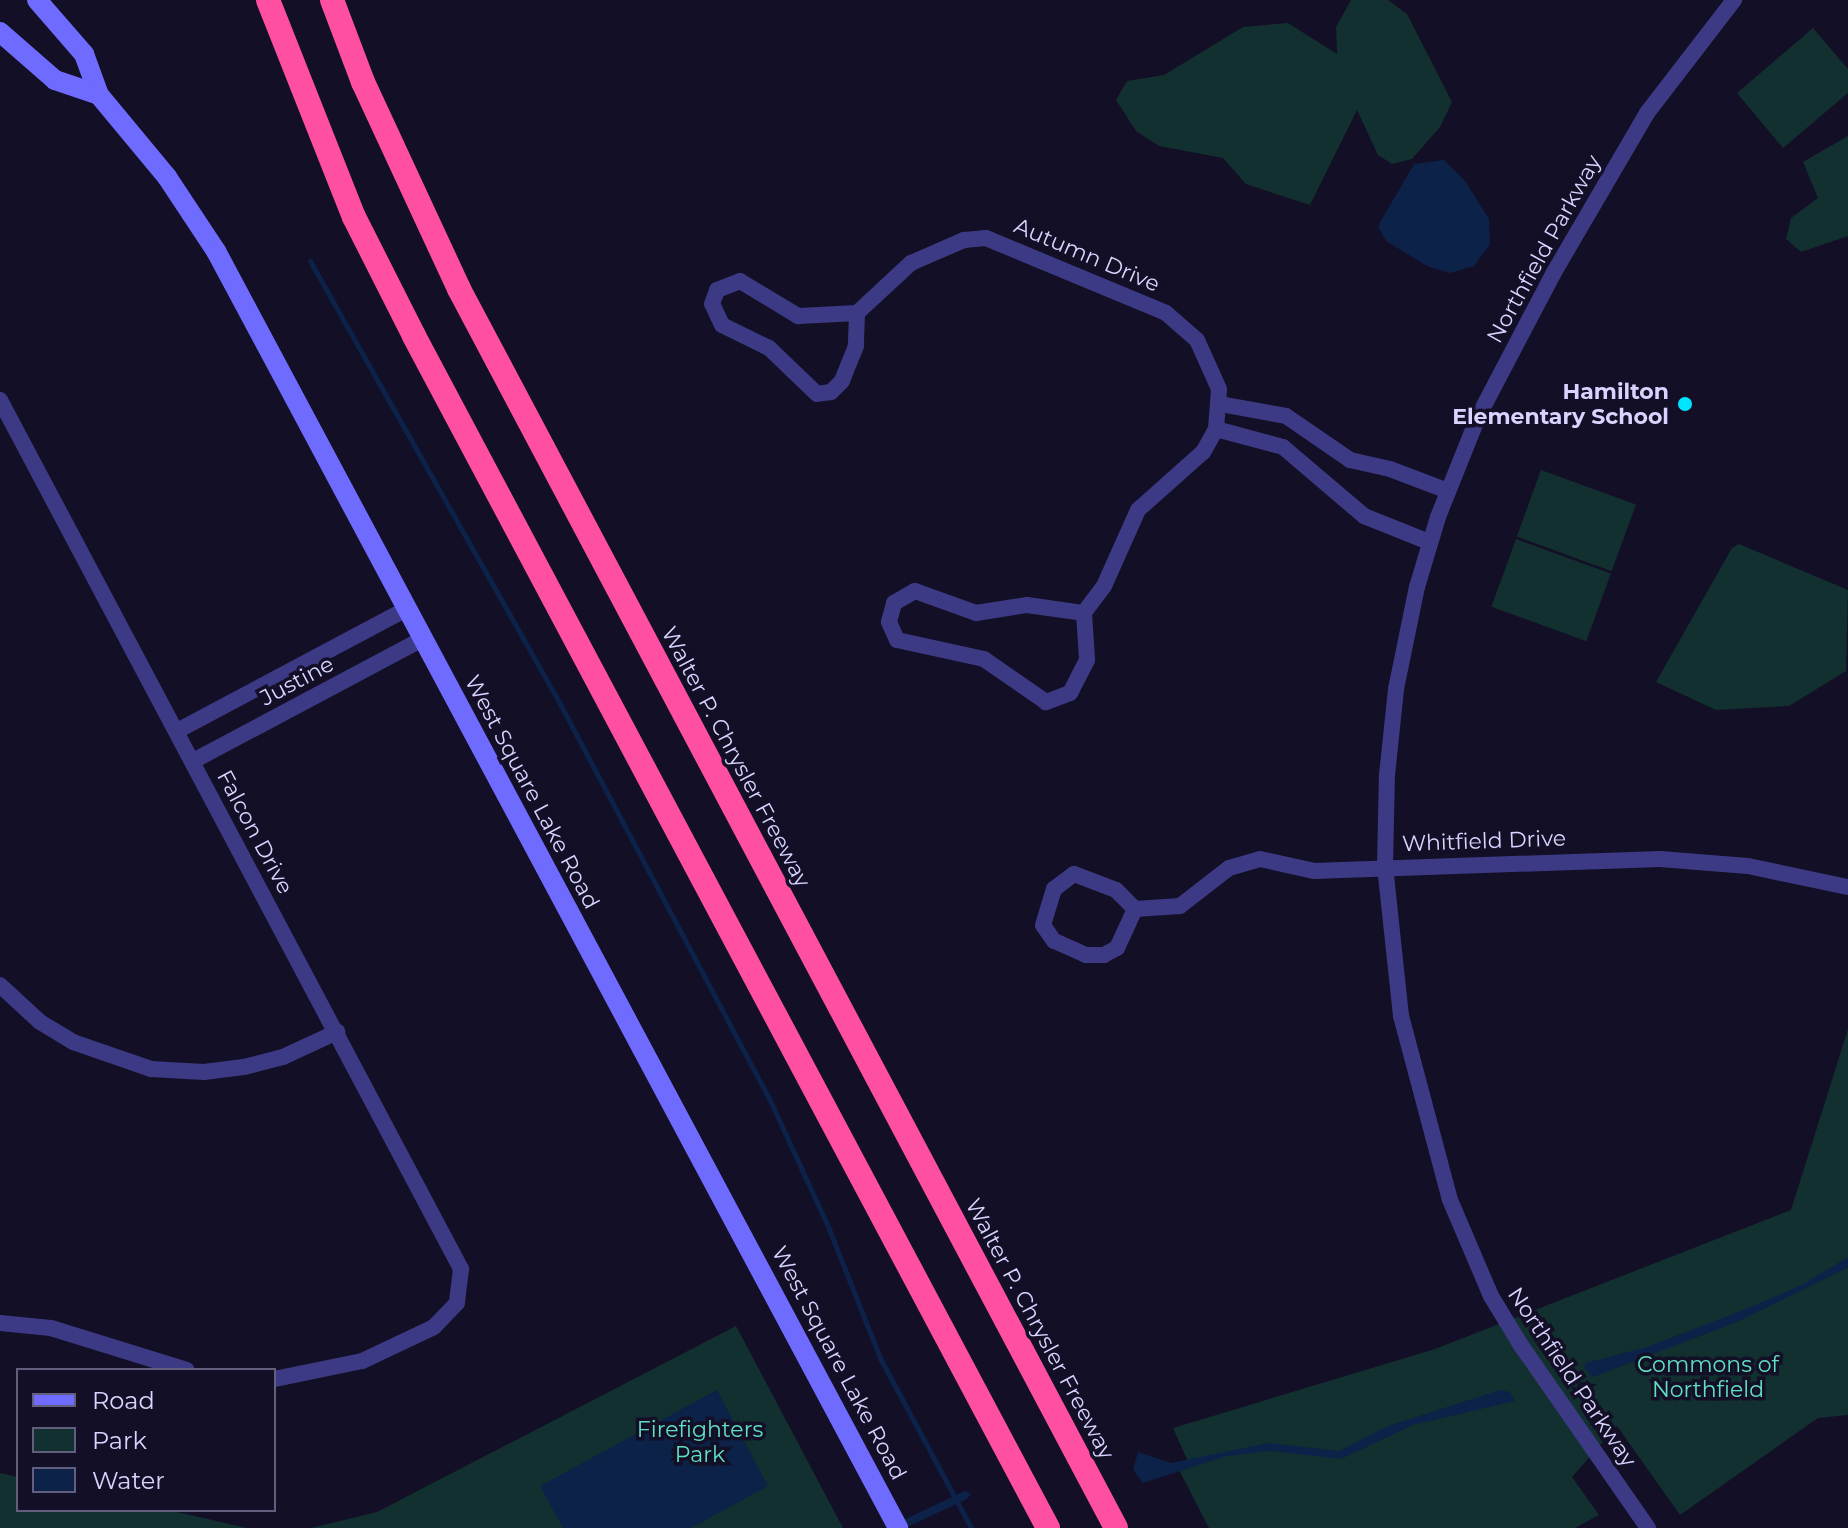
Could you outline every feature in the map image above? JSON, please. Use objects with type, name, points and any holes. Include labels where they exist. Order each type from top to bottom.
[{"type":"highway","points":[[268,0],[354,217],[414,336],[1048,1528]]},
{"type":"highway","name":"Walter P. Chrysler Freeway","points":[[332,0],[363,82],[446,263],[1116,1528]]},
{"type":"main road","name":"West Square Lake Road","points":[[37,0],[84,54],[99,95],[167,177],[216,251],[898,1528]]},
{"type":"main road","points":[[0,32],[55,80],[99,95]]},
{"type":"street","name":"Northfield Parkway","points":[[1648,1528],[1522,1347],[1469,1249],[1405,1042],[1385,867],[1396,689],[1429,542],[1448,491],[1494,383],[1605,182],[1684,60],[1734,0]]},
{"type":"street","name":"Autumn Drive","points":[[857,313],[894,274],[924,256],[964,240],[1004,241],[1182,323],[1207,357],[1218,418]]},
{"type":"street","points":[[740,281],[798,316],[857,313],[856,346],[842,381],[831,392],[817,394],[776,352],[722,325],[712,304],[717,290],[740,281]]},
{"type":"street","name":"Falcon Drive","points":[[0,400],[457,1257],[461,1287],[446,1318],[384,1352],[338,1369],[276,1379]]},
{"type":"street","points":[[1218,418],[1286,416],[1350,460],[1397,471],[1448,491]]},
{"type":"street","points":[[1218,418],[1283,447],[1364,516],[1429,542]]},
{"type":"street","points":[[1084,613],[1027,605],[976,613],[915,591],[894,603],[889,622],[897,640],[984,659],[1037,698],[1055,702],[1070,693],[1087,660],[1084,613],[1104,586],[1144,501],[1203,452],[1218,418]]},
{"type":"street","name":"Justine","points":[[177,731],[406,609]]},
{"type":"street","name":"Justine","points":[[193,761],[422,639]]},
{"type":"street","name":"Whitfield Drive","points":[[1135,909],[1180,906],[1243,861],[1271,860],[1314,871],[1660,859],[1748,866],[1848,887]]},
{"type":"street","points":[[1074,874],[1116,890],[1135,909],[1117,948],[1104,955],[1086,955],[1054,941],[1043,925],[1054,889],[1074,874]]},
{"type":"street","points":[[0,985],[40,1022],[73,1042],[151,1069],[204,1072],[244,1067],[283,1057],[337,1032]]},
{"type":"street","points":[[0,1323],[63,1331],[177,1368]]},
{"type":"green space","points":[[1351,0],[1388,0],[1407,14],[1452,102],[1440,127],[1412,159],[1392,164],[1378,155],[1357,110],[1310,205],[1246,184],[1223,158],[1159,146],[1136,131],[1116,100],[1127,81],[1164,75],[1243,27],[1288,23],[1337,54],[1336,27]]},
{"type":"green space","points":[[1813,28],[1848,69],[1848,93],[1783,148],[1737,93]]},
{"type":"green space","points":[[1848,136],[1848,236],[1801,252],[1786,239],[1791,218],[1818,198],[1803,162]]},
{"type":"green space","points":[[1541,470],[1636,505],[1612,571],[1517,537]]},
{"type":"green space","points":[[1516,539],[1611,574],[1586,641],[1491,607]]},
{"type":"green space","points":[[1739,544],[1848,590],[1846,671],[1789,706],[1716,710],[1656,682],[1732,548]]},
{"type":"green space","name":"Commons of Northfield","points":[[1848,1029],[1848,1415],[1818,1418],[1680,1515],[1617,1426],[1572,1477],[1599,1515],[1575,1528],[1209,1528],[1179,1470],[1190,1466],[1173,1428],[1435,1349],[1791,1210]]},
{"type":"green space","name":"Firefighters Park","points":[[736,1326],[843,1528],[311,1528],[377,1512]]},
{"type":"green space","points":[[0,1473],[16,1477],[16,1512],[177,1512],[247,1528],[0,1528]]},
{"type":"water","points":[[1444,160],[1465,181],[1489,219],[1490,244],[1474,266],[1450,273],[1427,266],[1386,241],[1378,226],[1414,164]]},
{"type":"water","points":[[1848,1257],[1848,1267],[1737,1322],[1593,1377],[1584,1368],[1586,1363],[1647,1347],[1800,1286]]},
{"type":"water","points":[[717,1390],[768,1486],[691,1528],[563,1528],[540,1486]]},
{"type":"water","points":[[1500,1390],[1510,1392],[1515,1401],[1413,1425],[1341,1459],[1269,1451],[1227,1456],[1143,1483],[1133,1470],[1138,1452],[1171,1463],[1268,1443],[1339,1451],[1388,1426]]},
{"type":"water","points":[[965,1491],[971,1494],[967,1499],[905,1528],[886,1528]]},
{"type":"waterway","points":[[310,261],[559,702],[768,1096],[827,1224],[880,1358],[971,1528]]},
{"type":"place","name":"Hamilton Elementary School","points":[[1685,404]]}]
